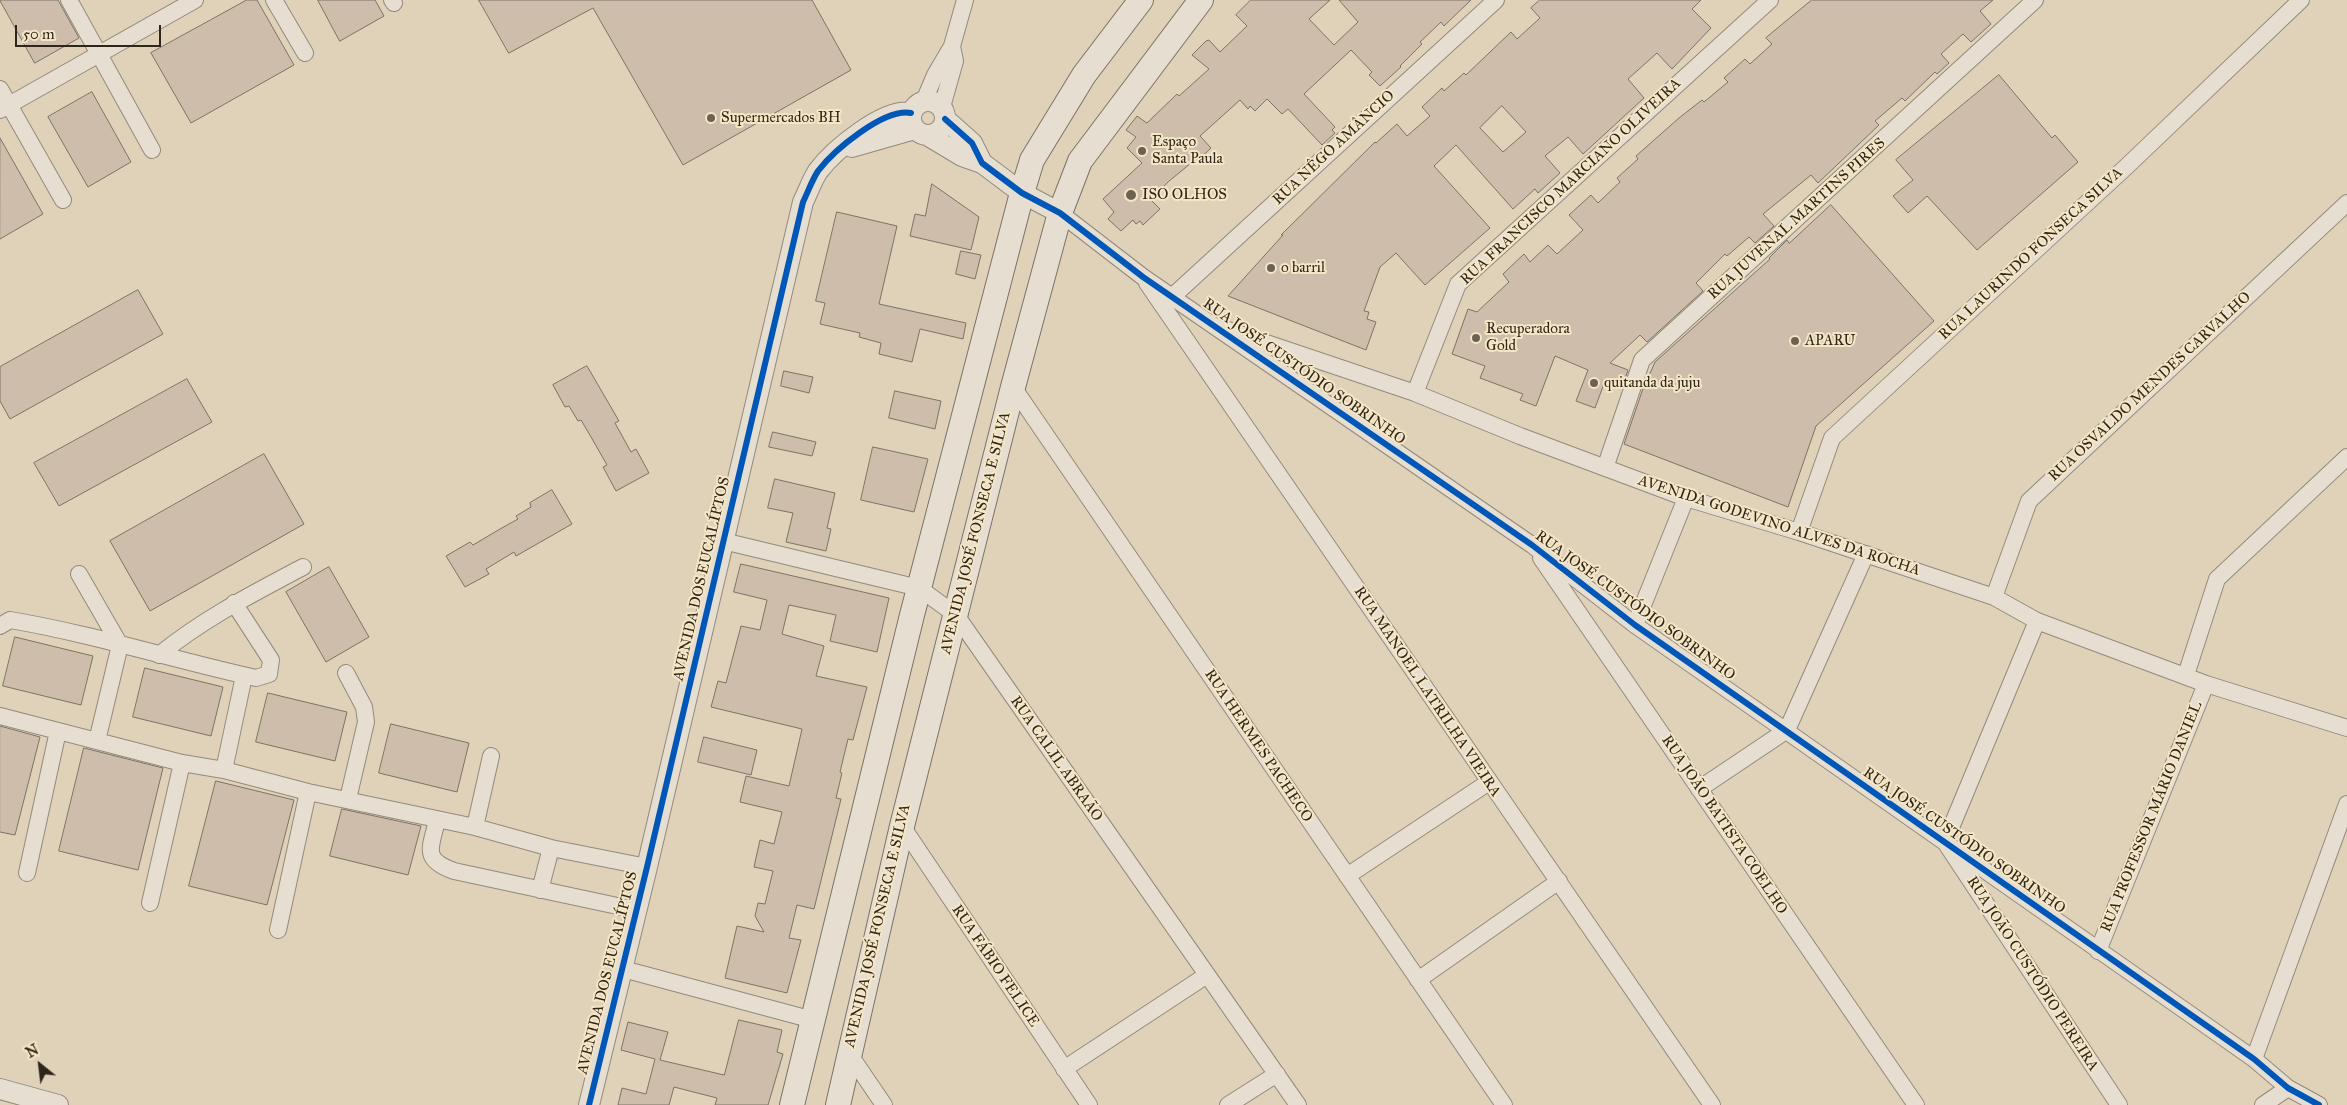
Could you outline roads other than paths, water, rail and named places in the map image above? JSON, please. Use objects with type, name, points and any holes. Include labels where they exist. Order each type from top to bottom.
[{"type":"main road","points":[[792,1105],[919,588],[1032,160],[1074,92],[1141,0]]},
{"type":"main road","name":"AVENIDA JOSÉ FONSECA E SILVA","points":[[838,1105],[848,1052],[902,826],[1013,387],[1060,213],[1080,161],[1201,0]]},
{"type":"street","points":[[69,0],[152,150]]},
{"type":"street","points":[[5,108],[195,0]]},
{"type":"street","points":[[274,0],[305,53]]},
{"type":"street","points":[[928,115],[955,61],[952,46],[965,0]]},
{"type":"street","name":"RUA NÊGO AMÂNCIO","points":[[1173,296],[1496,0]]},
{"type":"street","name":"RUA FRANCISCO MARCIANO OLIVEIRA","points":[[1415,393],[1458,284],[1770,0]]},
{"type":"street","name":"RUA JUVENAL MARTINS PIRES","points":[[1605,468],[1642,360],[2035,0]]},
{"type":"street","name":"RUA LAURINDO FONSECA SILVA","points":[[1799,532],[1832,438],[2126,167],[2301,0]]},
{"type":"street","points":[[0,89],[5,108],[62,200]]},
{"type":"street","name":"AVENIDA DOS EUCALÍPTOS","points":[[588,1105],[623,969],[803,202],[817,172],[835,152],[862,132],[894,114],[928,115]]},
{"type":"street","name":"RUA JOSÉ CUSTÓDIO SOBRINHO","points":[[928,115],[972,143],[982,163],[1022,193],[1060,213],[1143,277],[1532,545],[1635,624],[2254,1059],[2288,1088],[2319,1105]]},
{"type":"street","name":"RUA OSVALDO MENDES CARVALHO","points":[[1994,597],[2029,501],[2347,203]]},
{"type":"street","name":"RUA MANOEL LATRILHA VIEIRA","points":[[1143,277],[1712,1105]]},
{"type":"street","name":"AVENIDA GODEVINO ALVES DA ROCHA","points":[[1210,323],[1415,393],[1520,436],[1686,498],[1799,532],[1994,597],[2037,620],[2206,684],[2347,728]]},
{"type":"street","name":"RUA HERMES PACHECO","points":[[1013,387],[1504,1105]]},
{"type":"street","points":[[2186,675],[2217,579],[2347,457]]},
{"type":"street","points":[[1635,624],[1686,498]]},
{"type":"street","name":"RUA CALIL ABRAÃO","points":[[724,541],[919,588],[956,615],[1298,1105]]},
{"type":"street","name":"RUA JOÃO BATISTA COELHO","points":[[1532,545],[1916,1105]]},
{"type":"street","points":[[1699,789],[1787,730],[1866,554]]},
{"type":"street","points":[[159,656],[184,635],[234,603],[303,567]]},
{"type":"street","points":[[79,574],[120,645],[97,741]]},
{"type":"street","points":[[0,626],[10,620],[51,627],[159,656],[244,676],[263,678],[269,674],[271,660],[234,603]]},
{"type":"street","points":[[1946,842],[2037,620]]},
{"type":"street","points":[[346,672],[364,707],[366,722],[348,799]]},
{"type":"street","points":[[224,770],[244,676]]},
{"type":"street","name":"RUA PROFESSOR MÁRIO DANIEL","points":[[2098,951],[2206,684]]},
{"type":"street","points":[[0,716],[182,763],[224,770],[308,792],[476,827],[551,848],[647,867]]},
{"type":"street","points":[[27,873],[58,730]]},
{"type":"street","points":[[476,827],[491,756]]},
{"type":"street","points":[[150,903],[182,763]]},
{"type":"street","points":[[1347,876],[1489,782]]},
{"type":"street","points":[[278,930],[308,792]]},
{"type":"street","points":[[2254,1059],[2347,804]]},
{"type":"street","points":[[437,820],[431,851],[432,859],[438,866],[636,910]]},
{"type":"street","name":"RUA FÁBIO FELICE","points":[[902,826],[1089,1105]]},
{"type":"street","name":"RUA JOÃO CUSTÓDIO PEREIRA","points":[[1946,842],[2119,1105]]},
{"type":"street","points":[[540,890],[551,848]]},
{"type":"street","points":[[1418,980],[1558,882]]},
{"type":"street","points":[[623,969],[813,1020]]},
{"type":"street","points":[[1064,1069],[1207,975]]},
{"type":"street","points":[[848,1052],[884,1105]]},
{"type":"street","points":[[1228,1105],[1276,1074]]},
{"type":"street","points":[[2263,1105],[2288,1088]]},
{"type":"street","points":[[0,1090],[58,1105]]},
{"type":"place","name":"Supermercados BH","points":[[711,118]]},
{"type":"place","name":"Espaço Santa Paula","points":[[1142,151]]},
{"type":"place","name":"ISO OLHOS","points":[[1131,195]]},
{"type":"place","name":"o barril","points":[[1271,268]]},
{"type":"place","name":"Recuperadora Gold","points":[[1476,338]]},
{"type":"place","name":"APARU","points":[[1795,341]]},
{"type":"place","name":"quitanda da juju","points":[[1594,383]]}]
